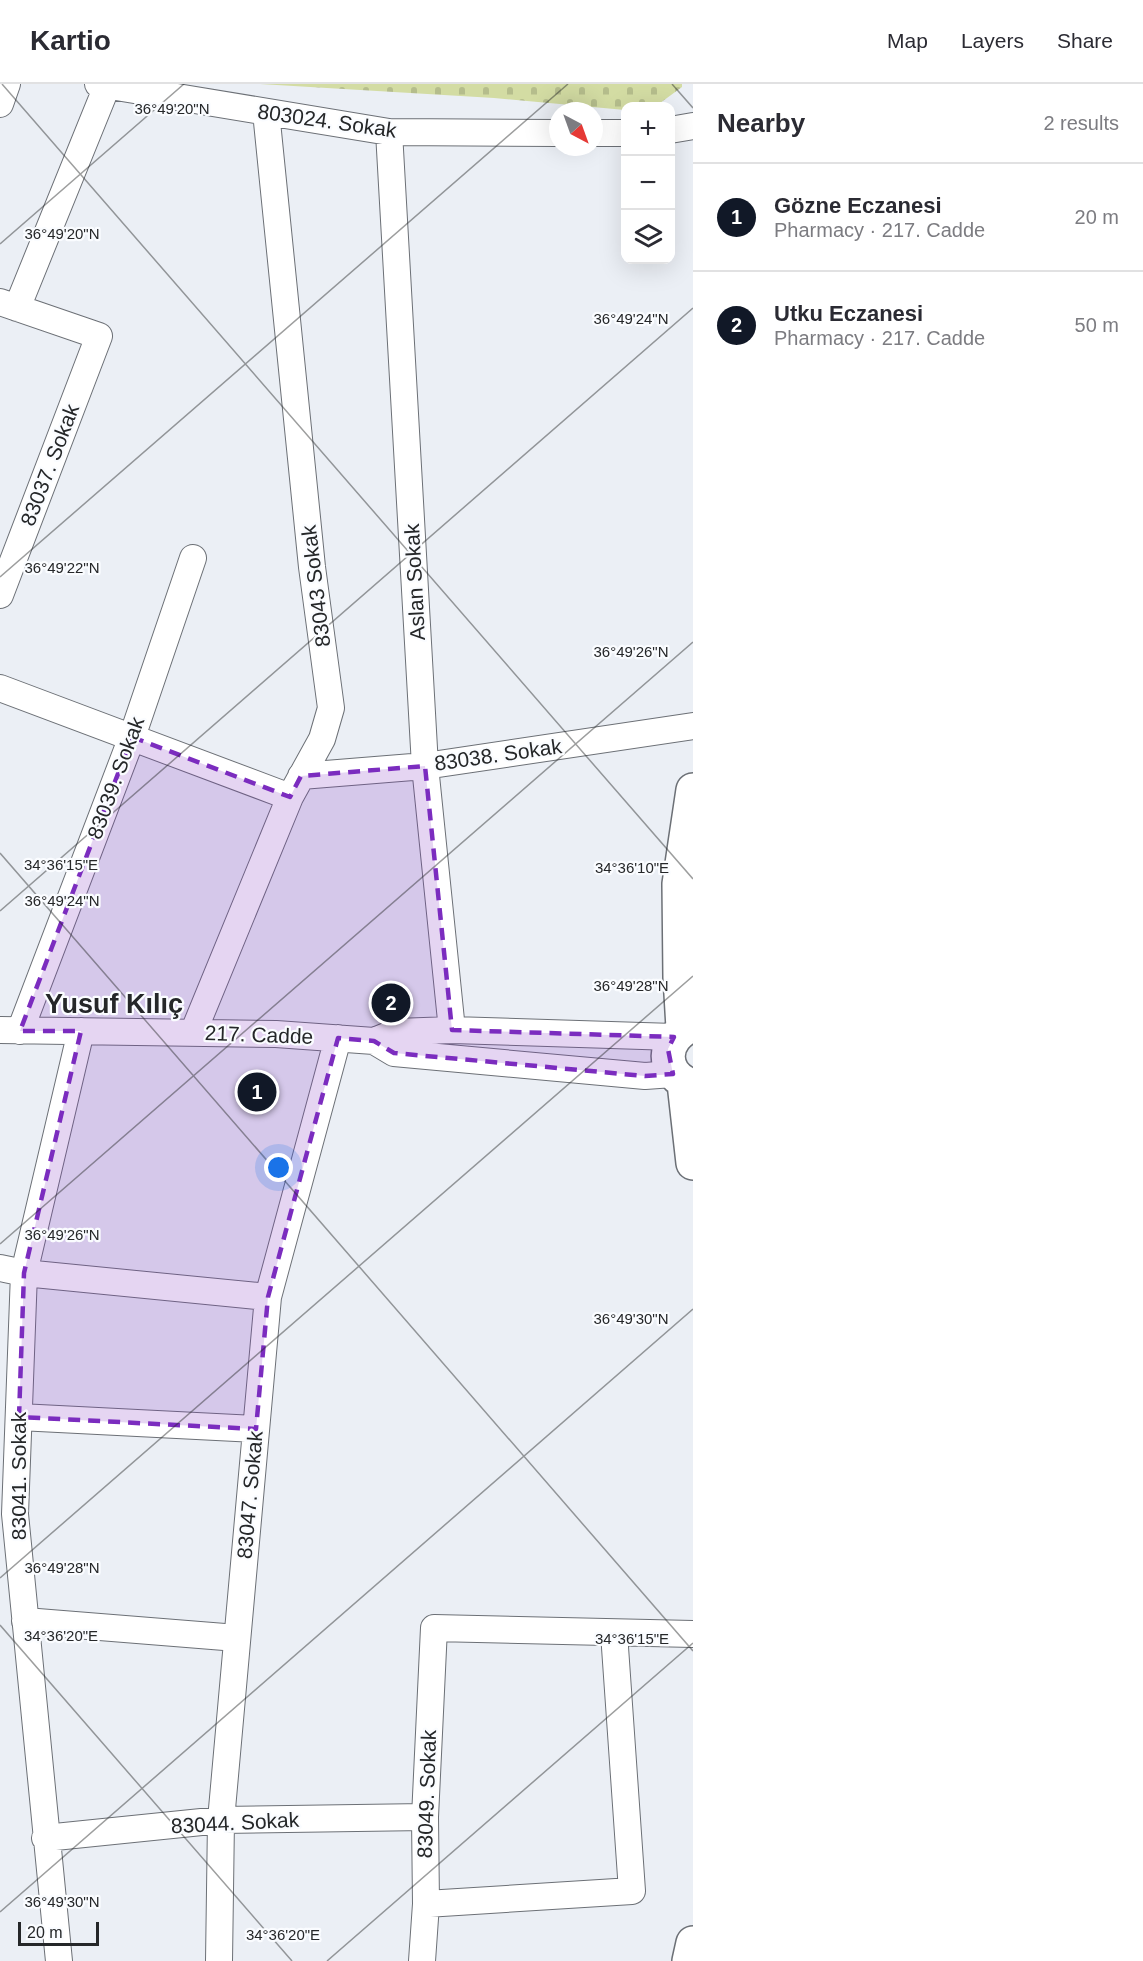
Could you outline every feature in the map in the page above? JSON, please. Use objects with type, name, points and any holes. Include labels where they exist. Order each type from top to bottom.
[{"type":"main road","points":[[693,790],[679,884],[683,1030],[669,1049],[668,1056],[668,1062],[683,1081],[693,1162]]},
{"type":"main road","points":[[689,1961],[693,1943]]},
{"type":"street","points":[[0,104],[7,84]]},
{"type":"street","points":[[9,305],[102,85]]},
{"type":"street","name":"803024. Sokak","points":[[102,85],[389,132],[549,133]]},
{"type":"street","name":"83043 Sokak","points":[[192,1033],[296,786],[322,739],[331,708],[312,567],[267,112]]},
{"type":"street","points":[[675,129],[693,126]]},
{"type":"street","name":"Aslan Sokak","points":[[389,132],[425,766],[452,1030]]},
{"type":"street","points":[[603,133],[621,133]]},
{"type":"street","name":"83037. Sokak","points":[[0,595],[99,336],[9,305]]},
{"type":"street","name":"83039. Sokak","points":[[10,1030],[132,736],[193,558]]},
{"type":"street","points":[[0,688],[132,736],[296,786]]},
{"type":"street","name":"83038. Sokak","points":[[296,786],[693,726]]},
{"type":"street","name":"217. Cadde","points":[[10,1030],[276,1034],[338,1038],[452,1030],[683,1030]]},
{"type":"street","name":"83041. Sokak","points":[[59,1961],[45,1838],[15,1514],[19,1417],[12,1270],[81,1031]]},
{"type":"street","name":"217. Cadde","points":[[385,1036],[394,1053],[683,1081]]},
{"type":"street","name":"83047. Sokak","points":[[219,1961],[221,1820],[268,1297],[338,1038]]},
{"type":"street","points":[[12,1270],[268,1297]]},
{"type":"street","points":[[19,1417],[256,1429]]},
{"type":"street","points":[[25,1620],[237,1638]]},
{"type":"street","name":"83049. Sokak","points":[[422,1961],[426,1904],[425,1817],[434,1628],[614,1632]]},
{"type":"street","points":[[426,1904],[632,1890],[614,1632],[693,1634]]},
{"type":"street","name":"83044. Sokak","points":[[45,1838],[221,1820],[425,1817]]},
{"type":"highlighted area","points":[[132,737],[290,797],[301,776],[425,766],[452,1030],[674,1037],[668,1049],[673,1074],[645,1076],[394,1053],[374,1041],[338,1038],[268,1297],[256,1429],[19,1417],[24,1273],[81,1031],[20,1031]]},
{"type":"green space","points":[[260,84],[682,84],[682,87],[661,102],[621,102],[621,110],[603,108],[603,102],[549,103]]},
{"type":"place","name":"Utku Eczanesi","points":[[391,1003]]},
{"type":"place","name":"Gözne Eczanesi","points":[[257,1092]]},
{"type":"district","name":"Yusuf Kılıç","points":[[114,1004]]}]
